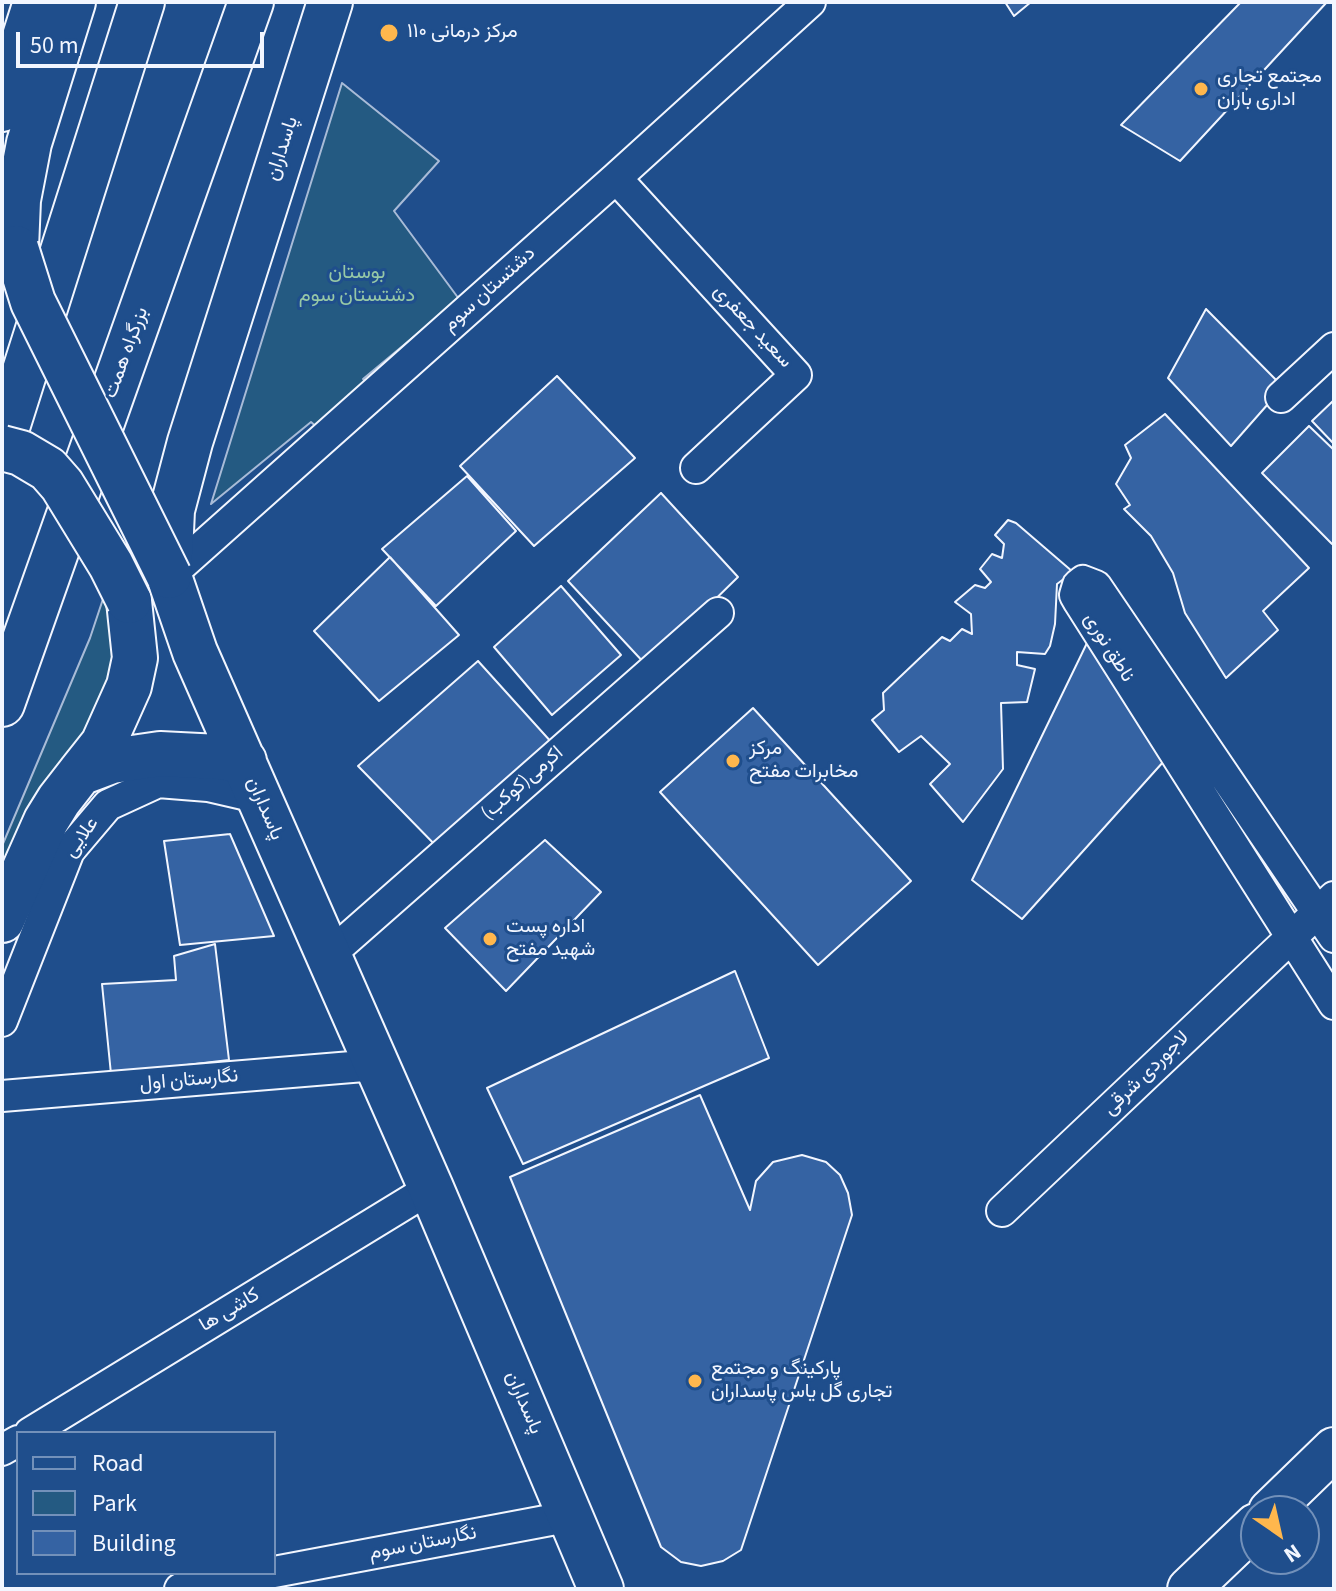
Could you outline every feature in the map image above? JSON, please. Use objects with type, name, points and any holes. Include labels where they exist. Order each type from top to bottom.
[{"type":"main road","points":[[2,109],[11,44],[36,2]]},
{"type":"main road","points":[[73,2],[29,143],[18,200],[16,248],[33,302],[169,576]]},
{"type":"main road","points":[[2,920],[46,821],[103,744],[117,718],[135,658],[129,601],[111,565],[62,485],[48,469],[2,446],[142,2]]},
{"type":"main road","name":"بزرگراه همت","points":[[2,704],[251,2]]},
{"type":"main road","name":"پاسداران","points":[[330,2],[190,442],[172,510],[169,576],[195,652],[431,1188],[601,1589]]},
{"type":"main road","points":[[80,773],[112,761],[160,754],[211,756],[252,780]]},
{"type":"main road","points":[[1287,1495],[1334,1449]]},
{"type":"main road","points":[[1189,1589],[1240,1540]]},
{"type":"street","name":"دشتستان سوم","points":[[169,576],[810,2]]},
{"type":"street","name":"سعید جعفری","points":[[616,178],[796,375],[696,468]]},
{"type":"street","points":[[1281,397],[1334,348]]},
{"type":"street","name":"ناطق نوری","points":[[1329,915],[1096,586],[1083,581],[1075,595],[1079,602],[1334,1004]]},
{"type":"street","name":"اکرمی(کوکب)","points":[[328,956],[718,613]]},
{"type":"street","name":"علایی","points":[[2,1021],[69,851],[108,805],[158,782],[208,786],[252,780]]},
{"type":"street","name":"لاجوردی شرقی","points":[[1002,1211],[1291,937],[1329,915]]},
{"type":"street","name":"نگارستان اول","points":[[2,1096],[376,1065]]},
{"type":"street","name":"کاشی ها","points":[[33,1431],[431,1188]]},
{"type":"street","name":"نگارستان سوم","points":[[276,1572],[572,1516]]},
{"type":"street","points":[[180,1589],[255,1575]]},
{"type":"green space","name":"بوستان دشتستان سوم","points":[[342,83],[439,161],[394,211],[459,299],[363,379],[367,384],[319,429],[311,422],[211,504]]},
{"type":"green space","points":[[113,589],[115,674],[2,883],[2,846],[90,638],[103,599]]},
{"type":"building","points":[[1005,2],[1031,2],[1014,16]]},
{"type":"building","name":"مجتمع تجاری اداری باران","points":[[1241,2],[1327,2],[1180,161],[1121,125]]},
{"type":"building","points":[[1206,309],[1283,387],[1231,446],[1168,378]]},
{"type":"building","points":[[557,376],[635,458],[534,546],[460,466]]},
{"type":"building","points":[[1334,400],[1334,444],[1312,421]]},
{"type":"building","points":[[1165,414],[1309,568],[1263,611],[1278,630],[1226,678],[1185,613],[1173,573],[1151,536],[1124,509],[1130,505],[1116,484],[1131,458],[1125,445]]},
{"type":"building","points":[[1309,426],[1334,450],[1332,544],[1262,473]]},
{"type":"building","points":[[467,476],[516,531],[436,606],[382,549]]},
{"type":"building","points":[[661,493],[738,577],[647,666],[568,581]]},
{"type":"building","points":[[1008,520],[1016,523],[1073,572],[1057,584],[1055,624],[1045,654],[1017,652],[1017,665],[1035,669],[1027,702],[1001,703],[1003,769],[963,822],[930,784],[950,764],[921,736],[899,752],[872,720],[884,710],[883,693],[942,637],[950,641],[962,629],[972,634],[971,614],[955,602],[975,585],[985,588],[991,582],[980,569],[992,554],[1002,558],[1004,544],[995,535]]},
{"type":"building","points":[[390,557],[459,635],[379,701],[314,631]]},
{"type":"building","points":[[561,586],[621,655],[552,715],[494,647]]},
{"type":"building","points":[[1087,643],[1164,761],[1022,919],[972,880]]},
{"type":"building","points":[[478,661],[553,744],[441,851],[358,766]]},
{"type":"building","points":[[753,708],[911,881],[818,965],[660,792]]},
{"type":"building","points":[[230,834],[274,936],[180,945],[164,841]]},
{"type":"building","points":[[545,840],[601,892],[506,991],[445,928]]},
{"type":"building","points":[[215,944],[229,1060],[111,1074],[102,984],[176,980],[174,956]]},
{"type":"building","points":[[735,971],[769,1058],[523,1164],[487,1088]]},
{"type":"building","name":"پارکینگ و مجتمع تجاری گل یاس پاسداران","points":[[700,1095],[750,1210],[756,1181],[773,1162],[802,1155],[826,1162],[840,1175],[848,1193],[852,1215],[741,1550],[723,1561],[701,1566],[681,1562],[661,1547],[510,1177]]},
{"type":"place","name":"مرکز درمانی ۱۱۰","points":[[389,33]]},
{"type":"place","name":"مجتمع تجاری اداری باران","points":[[1201,89]]},
{"type":"place","name":"مرکز مخابرات مفتح","points":[[733,761]]},
{"type":"place","name":"اداره پست شهید مفتح","points":[[490,939]]},
{"type":"place","name":"پارکینگ و مجتمع تجاری گل یاس پاسداران","points":[[695,1381]]}]
